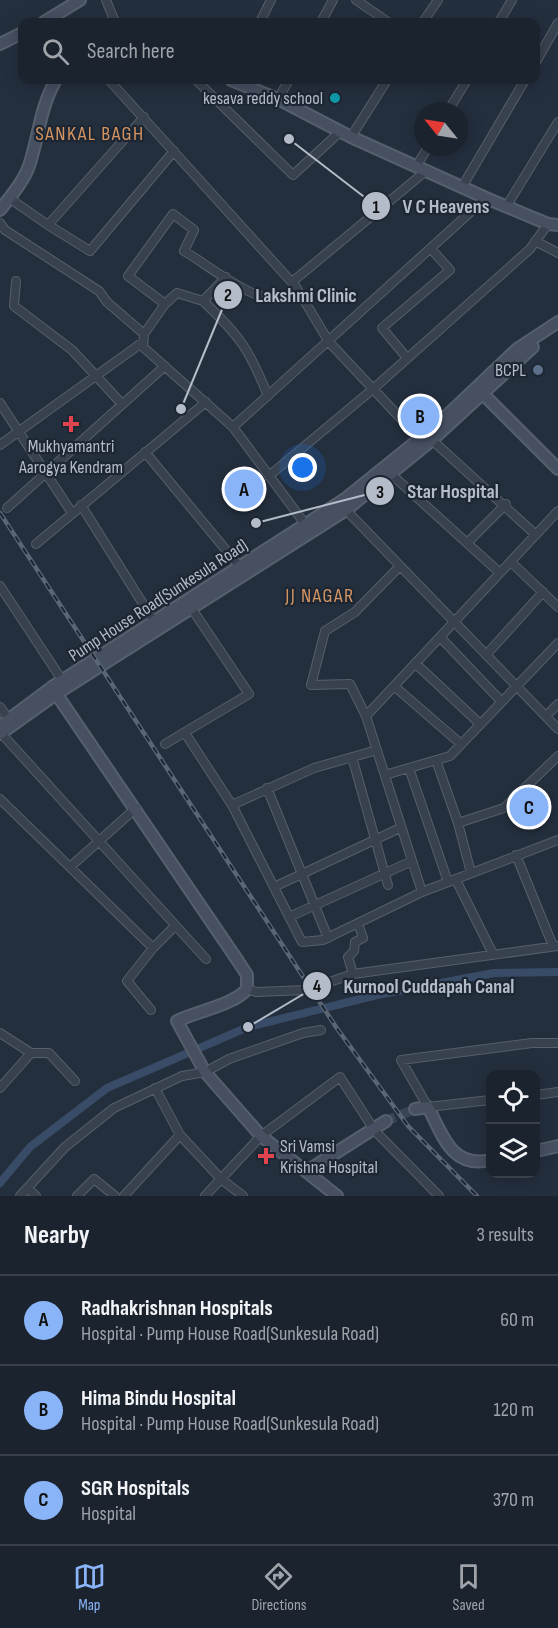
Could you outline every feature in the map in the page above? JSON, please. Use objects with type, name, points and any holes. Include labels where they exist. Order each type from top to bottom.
[{"type":"street","points":[[51,18],[80,0]]},
{"type":"street","points":[[106,0],[113,18]]},
{"type":"street","points":[[262,18],[271,0]]},
{"type":"street","points":[[323,18],[333,0]]},
{"type":"street","points":[[356,0],[382,18]]},
{"type":"street","points":[[426,18],[438,0]]},
{"type":"street","points":[[501,18],[512,0]]},
{"type":"street","points":[[540,55],[558,23]]},
{"type":"street","points":[[0,44],[18,35]]},
{"type":"street","points":[[0,210],[29,166],[45,99],[54,84]]},
{"type":"street","points":[[113,84],[294,285],[329,342],[373,389],[420,439],[432,440],[506,504],[536,535]]},
{"type":"street","points":[[200,84],[293,175],[341,131]]},
{"type":"street","points":[[242,84],[278,99],[351,137],[486,198],[553,224],[530,249],[373,389],[270,475]]},
{"type":"street","points":[[278,99],[287,84]]},
{"type":"street","points":[[351,137],[384,84]]},
{"type":"street","points":[[453,102],[464,84]]},
{"type":"street","points":[[462,187],[523,84]]},
{"type":"street","points":[[48,225],[144,117]]},
{"type":"street","points":[[506,207],[558,122]]},
{"type":"street","points":[[9,198],[90,251],[174,151]]},
{"type":"street","points":[[165,304],[128,276],[174,214],[194,230],[184,251],[239,287],[266,299],[285,297],[294,285],[422,168],[425,156]]},
{"type":"street","points":[[233,427],[432,250],[486,198]]},
{"type":"street","points":[[0,222],[5,230],[99,291],[106,302],[144,338]]},
{"type":"street","points":[[535,241],[558,253]]},
{"type":"street","points":[[407,358],[382,328],[450,270],[432,250]]},
{"type":"street","points":[[203,301],[226,277]]},
{"type":"street","points":[[16,281],[14,306],[72,350],[122,404]]},
{"type":"street","points":[[0,445],[96,376],[144,338],[165,304],[177,293],[203,301],[237,333],[253,359],[268,396]]},
{"type":"street","name":"Pump House Road(Sunkesula Road)","points":[[2,729],[54,690],[62,680],[155,623],[190,606],[240,567],[345,499],[479,390],[517,349],[558,322]]},
{"type":"street","points":[[2,729],[54,690],[346,510],[432,440],[479,390],[524,353],[558,331]]},
{"type":"street","points":[[144,338],[143,347],[233,427],[305,524]]},
{"type":"street","points":[[8,508],[165,366]]},
{"type":"street","points":[[479,390],[558,469]]},
{"type":"street","points":[[36,544],[206,402]]},
{"type":"street","points":[[0,403],[72,513]]},
{"type":"street","points":[[145,452],[240,567]]},
{"type":"street","points":[[391,474],[500,573]]},
{"type":"street","points":[[466,543],[506,504]]},
{"type":"street","points":[[81,505],[155,623]]},
{"type":"street","points":[[346,510],[558,729]]},
{"type":"street","points":[[366,716],[558,511]]},
{"type":"street","points":[[511,562],[558,607]]},
{"type":"street","points":[[400,566],[355,612],[325,631],[311,685],[350,684],[366,716],[422,892]]},
{"type":"street","points":[[0,586],[62,680]]},
{"type":"street","points":[[486,655],[543,592]]},
{"type":"street","points":[[165,744],[249,694],[190,606]]},
{"type":"street","points":[[440,637],[500,700]]},
{"type":"street","points":[[385,775],[450,756],[500,700],[517,686],[558,643]]},
{"type":"street","points":[[415,663],[479,723]]},
{"type":"street","points":[[394,686],[461,744]]},
{"type":"street","points":[[54,690],[247,975],[246,989],[237,998],[195,1012],[177,1021],[204,1068],[261,1136],[337,1196]]},
{"type":"street","points":[[546,716],[558,704]]},
{"type":"street","points":[[0,707],[2,729],[97,841],[206,959]]},
{"type":"street","points":[[185,733],[231,805],[302,942],[327,938],[422,892],[516,855],[557,843]]},
{"type":"street","points":[[231,805],[314,768],[377,750]]},
{"type":"street","points":[[458,823],[504,808],[558,756]]},
{"type":"street","points":[[352,757],[388,885]]},
{"type":"street","points":[[436,760],[458,823],[471,873]]},
{"type":"street","points":[[409,768],[452,881],[493,954]]},
{"type":"street","points":[[267,788],[327,938]]},
{"type":"street","points":[[0,799],[153,948]]},
{"type":"street","points":[[70,867],[135,807]]},
{"type":"street","points":[[274,887],[400,828]]},
{"type":"street","points":[[246,989],[256,992],[306,990],[353,974],[555,946],[516,855]]},
{"type":"street","points":[[289,917],[383,872],[412,861]]},
{"type":"street","points":[[353,974],[348,957],[354,951],[355,942],[363,938],[358,923]]},
{"type":"street","points":[[151,1010],[127,981],[174,926]]},
{"type":"street","points":[[20,1196],[65,1147],[114,1108],[182,1076],[303,1033],[321,1030]]},
{"type":"street","points":[[0,1033],[31,1053],[49,1053],[75,1081]]},
{"type":"street","points":[[486,1161],[465,1162],[453,1152],[420,1109],[401,1060],[532,1043],[558,1042]]},
{"type":"street","points":[[0,1088],[31,1053]]},
{"type":"street","points":[[205,1196],[261,1136],[340,1077],[376,1131],[438,1195]]},
{"type":"street","points":[[155,1088],[180,1135],[221,1179],[243,1196]]},
{"type":"street","points":[[540,1094],[558,1092]]},
{"type":"street","points":[[420,1109],[486,1101]]},
{"type":"street","points":[[307,1171],[388,1123]]},
{"type":"street","points":[[124,1196],[180,1135]]},
{"type":"street","points":[[540,1149],[558,1146]]},
{"type":"street","points":[[77,1196],[94,1179],[115,1196]]},
{"type":"street","points":[[27,1188],[36,1196]]},
{"type":"waterway","points":[[0,1183],[30,1147],[107,1088],[248,1027],[377,995],[494,973],[558,972]]},
{"type":"tunnel","points":[[386,1121],[415,1109]]},
{"type":"railway","points":[[0,513],[336,1027],[408,1126],[477,1196]]},
{"type":"place","name":"kesava reddy school","points":[[335,98]]},
{"type":"place","name":"V C Heavens","points":[[289,139]]},
{"type":"place","name":"BCPL","points":[[538,370]]},
{"type":"place","name":"Lakshmi Clinic","points":[[181,409]]},
{"type":"place","name":"Hima Bindu Hospital","points":[[420,416]]},
{"type":"place","name":"Mukhyamantri Aarogya Kendram","points":[[71,424]]},
{"type":"place","name":"Radhakrishnan Hospitals","points":[[244,489]]},
{"type":"place","name":"Star Hospital","points":[[256,523]]},
{"type":"place","name":"SGR Hospitals","points":[[529,807]]},
{"type":"place","name":"Kurnool Cuddapah Canal","points":[[248,1027]]},
{"type":"place","name":"Sri Vamsi Krishna Hospital","points":[[266,1156]]},
{"type":"district","name":"SANKAL BAGH","points":[[90,133]]},
{"type":"district","name":"JJ NAGAR","points":[[320,595]]}]
